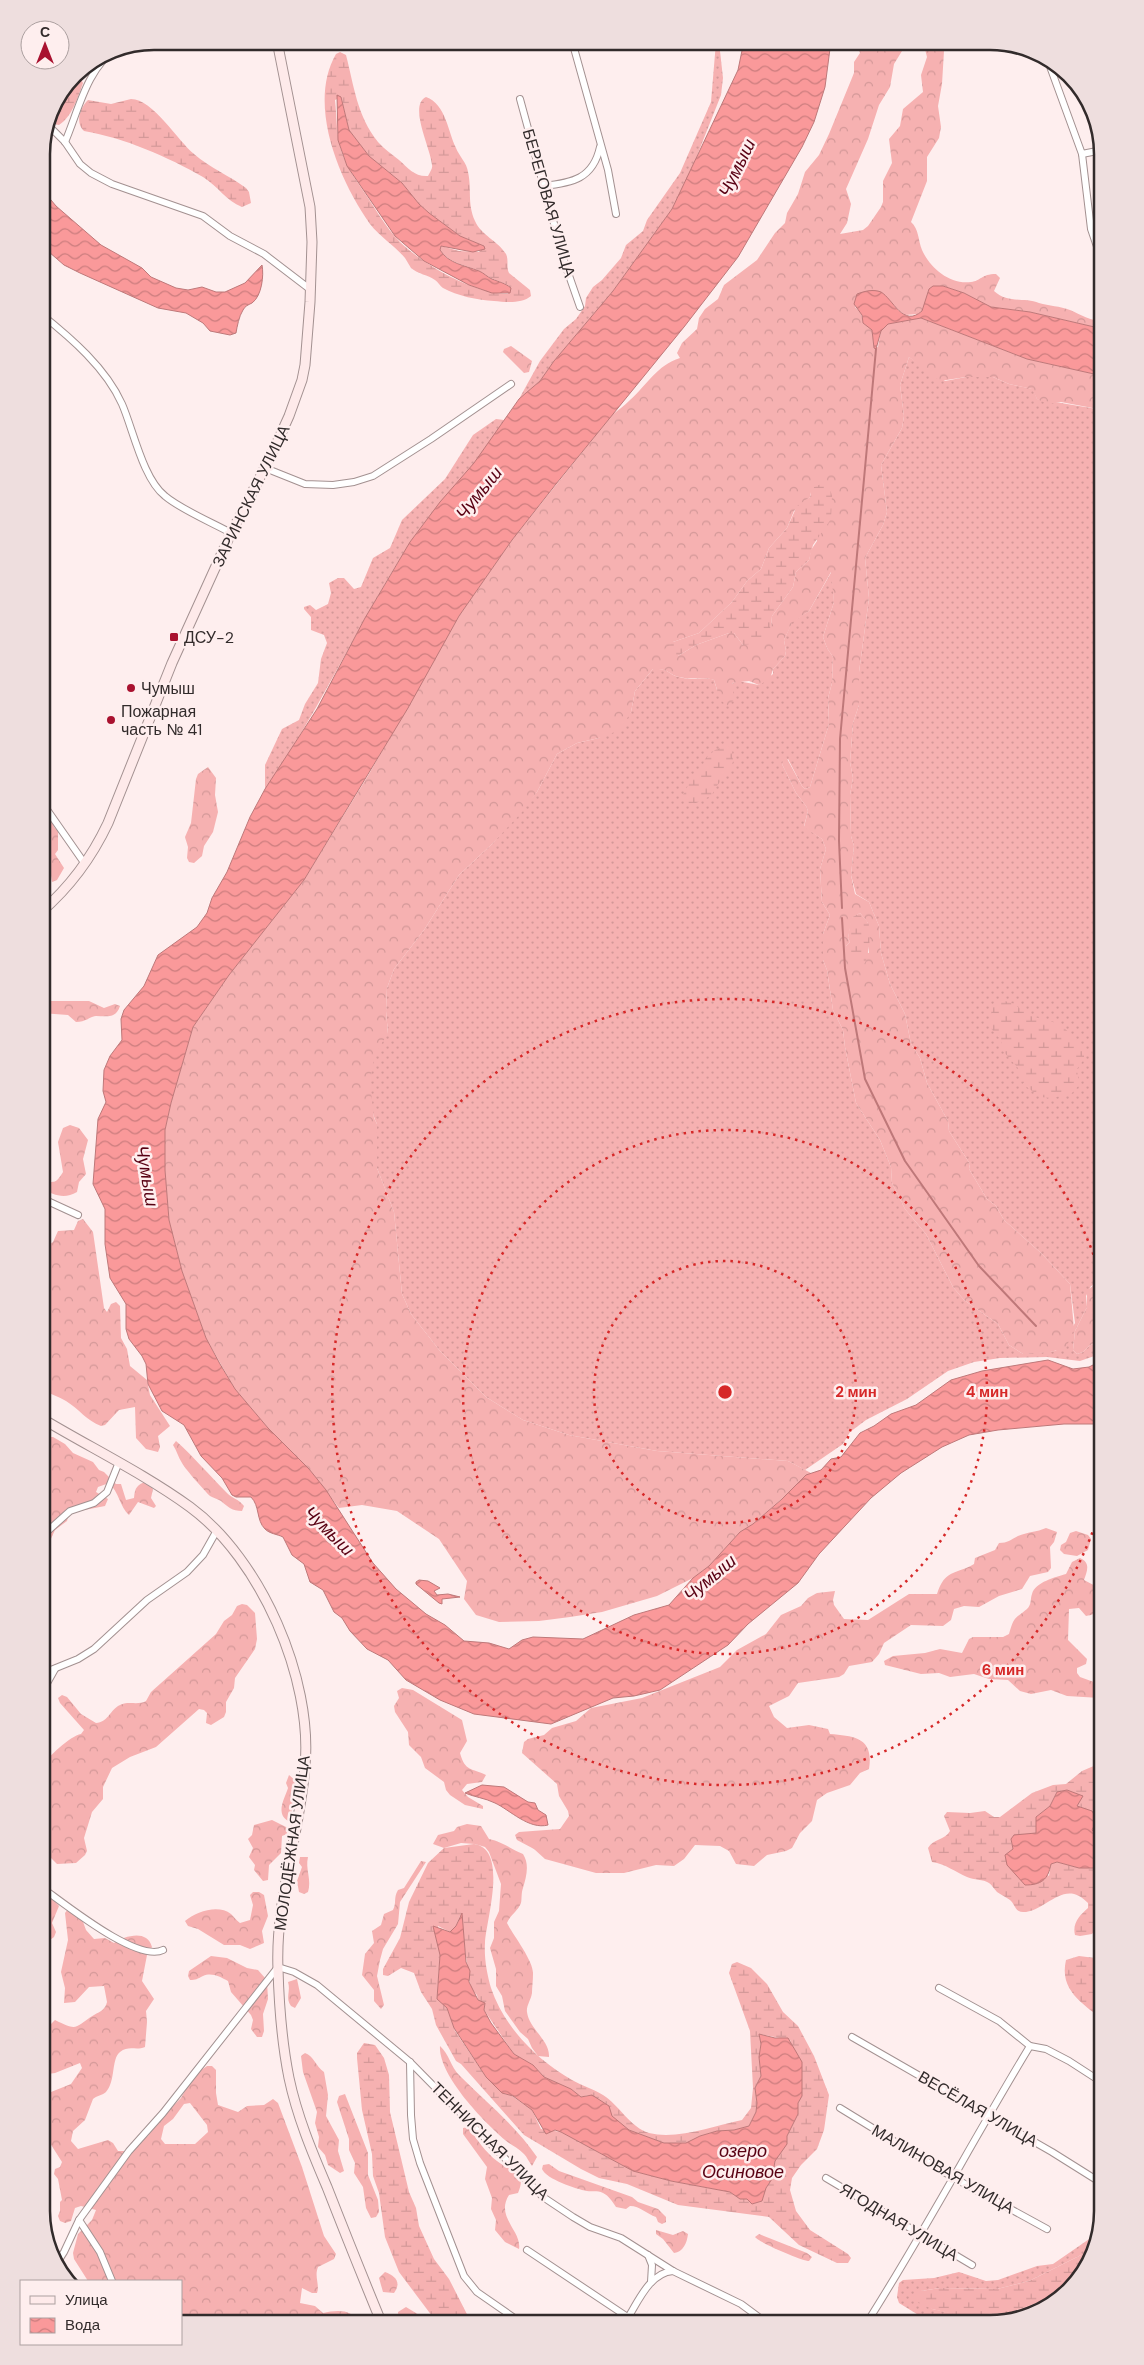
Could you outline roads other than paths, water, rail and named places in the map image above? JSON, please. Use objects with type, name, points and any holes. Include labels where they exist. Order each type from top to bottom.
[{"type":"street","name":"ЗАРИНСКАЯ УЛИЦА","points":[[50,903],[73,881],[86,864],[117,806],[172,662],[231,533],[265,468],[289,416],[302,380],[311,290],[312,242],[310,207],[279,50]]},
{"type":"street","points":[[575,50],[601,145],[616,214]]},
{"type":"street","points":[[65,142],[92,76],[101,65]]},
{"type":"street","points":[[1052,71],[1082,154],[1091,229],[1094,238]]},
{"type":"street","name":"БЕРЕГОВАЯ УЛИЦА","points":[[520,99],[543,186],[580,307]]},
{"type":"street","points":[[53,130],[65,142],[75,158],[91,173],[112,184],[203,216],[230,236],[264,254],[311,290]]},
{"type":"street","points":[[543,186],[558,184],[584,176],[592,170],[598,160],[601,145]]},
{"type":"street","points":[[1082,154],[1094,152]]},
{"type":"street","points":[[50,322],[95,364],[114,390],[122,404],[144,466],[164,496],[231,533]]},
{"type":"street","points":[[265,468],[305,484],[333,485],[354,482],[373,476],[511,384]]},
{"type":"street","points":[[50,814],[86,864]]},
{"type":"street","points":[[50,1202],[78,1215]]},
{"type":"street","name":"МОЛОДЁЖНАЯ УЛИЦА","points":[[50,1423],[119,1462],[192,1508],[216,1532],[247,1570],[281,1634],[297,1677],[306,1727],[305,1770],[281,1911],[278,1967],[286,2061],[300,2121],[378,2315]]},
{"type":"street","points":[[50,1529],[70,1511],[94,1503],[107,1492],[119,1462]]},
{"type":"street","points":[[50,1671],[78,1659],[94,1649],[147,1600],[187,1572],[203,1555],[216,1532]]},
{"type":"street","points":[[50,1678],[55,1669]]},
{"type":"street","points":[[50,1893],[118,1941],[152,1953],[163,1950]]},
{"type":"street","points":[[61,2257],[79,2220],[129,2151],[163,2113],[278,1967]]},
{"type":"street","name":"ТЕННИСНАЯ УЛИЦА","points":[[278,1967],[294,1972],[317,1985],[410,2062],[472,2123],[534,2190],[590,2227],[604,2230],[621,2238],[673,2271],[741,2304],[756,2315]]},
{"type":"street","points":[[939,1988],[999,2021],[1030,2046],[1046,2049],[1094,2077]]},
{"type":"street","name":"ВЕСЁЛАЯ УЛИЦА","points":[[852,2037],[1052,2152],[1094,2178]]},
{"type":"street","points":[[871,2315],[954,2178],[987,2116],[1030,2046]]},
{"type":"street","points":[[410,2062],[410,2115],[413,2139],[420,2163],[464,2276],[476,2292],[510,2315]]},
{"type":"street","name":"МАЛИНОВАЯ УЛИЦА","points":[[840,2108],[954,2178],[1047,2229]]},
{"type":"street","name":"ЯГОДНАЯ УЛИЦА","points":[[826,2178],[972,2266]]},
{"type":"street","points":[[79,2220],[100,2252],[112,2280]]},
{"type":"street","points":[[527,2250],[618,2315]]},
{"type":"street","points":[[648,2255],[652,2265],[651,2282]]},
{"type":"street","points":[[630,2315],[651,2282],[659,2274],[673,2271]]},
{"type":"water","points":[[742,50],[830,50],[825,87],[814,122],[802,147],[738,257],[512,540],[459,616],[408,708],[304,880],[229,975],[193,1027],[165,1130],[165,1170],[169,1220],[182,1271],[206,1338],[235,1389],[268,1428],[309,1469],[326,1490],[373,1563],[396,1589],[426,1614],[445,1625],[464,1641],[489,1643],[509,1649],[522,1640],[533,1637],[583,1639],[634,1615],[669,1605],[693,1578],[709,1566],[740,1532],[753,1524],[782,1499],[806,1475],[821,1470],[831,1459],[841,1457],[860,1433],[891,1414],[916,1405],[951,1380],[982,1371],[1048,1360],[1073,1369],[1094,1364],[1094,1424],[1064,1424],[998,1430],[969,1435],[942,1447],[901,1473],[871,1498],[819,1554],[798,1583],[748,1624],[728,1645],[660,1690],[634,1696],[613,1698],[551,1724],[474,1714],[440,1700],[406,1680],[388,1660],[367,1649],[350,1631],[342,1618],[334,1612],[323,1590],[310,1582],[304,1564],[292,1555],[283,1537],[265,1529],[251,1497],[236,1497],[232,1495],[222,1478],[201,1456],[184,1425],[162,1411],[148,1384],[146,1364],[129,1339],[126,1329],[126,1304],[110,1278],[105,1244],[105,1209],[93,1184],[98,1119],[106,1102],[103,1091],[104,1070],[110,1056],[122,1040],[121,1019],[124,1010],[144,986],[158,955],[197,927],[207,913],[212,898],[227,872],[250,817],[265,789],[317,709],[365,618],[410,542],[440,502],[474,463],[519,399],[540,381],[554,361],[613,291],[672,209],[738,70]]},
{"type":"water","points":[[337,95],[341,97],[349,130],[369,156],[402,183],[429,213],[460,236],[484,246],[485,249],[473,252],[441,246],[440,250],[444,255],[452,261],[479,271],[506,285],[511,288],[510,293],[492,293],[469,285],[424,261],[395,236],[347,166],[338,140]]},
{"type":"water","points":[[50,199],[101,245],[142,268],[151,277],[176,288],[188,290],[202,287],[216,292],[225,292],[245,283],[262,265],[263,274],[258,296],[242,312],[236,333],[230,335],[210,331],[203,323],[186,313],[158,308],[64,265],[50,253]]},
{"type":"water","points":[[933,286],[943,286],[964,293],[991,307],[1030,312],[1094,327],[1094,374],[1027,359],[921,318],[888,324],[881,331],[876,349],[874,348],[872,330],[863,323],[862,315],[854,304],[857,294],[869,291],[881,292],[899,310],[909,316],[922,311],[929,289]]},
{"type":"water","points":[[419,1580],[428,1581],[440,1588],[434,1591],[437,1595],[448,1594],[460,1597],[442,1599],[442,1604],[439,1603],[416,1584]]},
{"type":"water","points":[[482,1785],[504,1787],[528,1802],[535,1803],[538,1810],[546,1815],[548,1825],[534,1825],[495,1803],[465,1793]]},
{"type":"water","points":[[1067,1790],[1083,1796],[1077,1806],[1092,1811],[1094,1815],[1092,1830],[1094,1832],[1094,1868],[1079,1868],[1057,1862],[1051,1864],[1046,1878],[1039,1883],[1025,1885],[1007,1865],[1005,1855],[1013,1849],[1011,1839],[1014,1835],[1036,1833],[1036,1817],[1050,1806],[1057,1792]]},
{"type":"water","name":"озеро Осиновое","points":[[462,1913],[466,1962],[470,1971],[469,1982],[478,2000],[485,2003],[484,2010],[491,2023],[514,2054],[533,2065],[544,2077],[571,2089],[581,2097],[592,2095],[609,2106],[612,2116],[629,2130],[664,2143],[686,2143],[717,2131],[734,2130],[749,2126],[756,2112],[755,2088],[761,2076],[759,2057],[761,2044],[759,2034],[775,2038],[788,2038],[802,2062],[802,2096],[798,2103],[798,2114],[787,2136],[787,2144],[775,2161],[772,2179],[766,2188],[762,2201],[752,2204],[747,2199],[740,2199],[730,2192],[671,2181],[633,2171],[561,2132],[555,2130],[546,2134],[532,2110],[513,2096],[502,2093],[486,2077],[454,2028],[447,2008],[437,1999],[440,1955],[433,1926],[450,1932],[456,1926]]},
{"type":"waterway","points":[[842,908],[839,841],[840,739],[876,349]]},
{"type":"waterway","points":[[842,918],[845,968],[865,1079],[905,1161],[979,1266],[1036,1326]]},
{"type":"place","name":"ДСУ-2","points":[[174,637]]},
{"type":"place","name":"Чумыш","points":[[131,688]]},
{"type":"place","name":"Пожарная часть № 41","points":[[111,720]]}]
